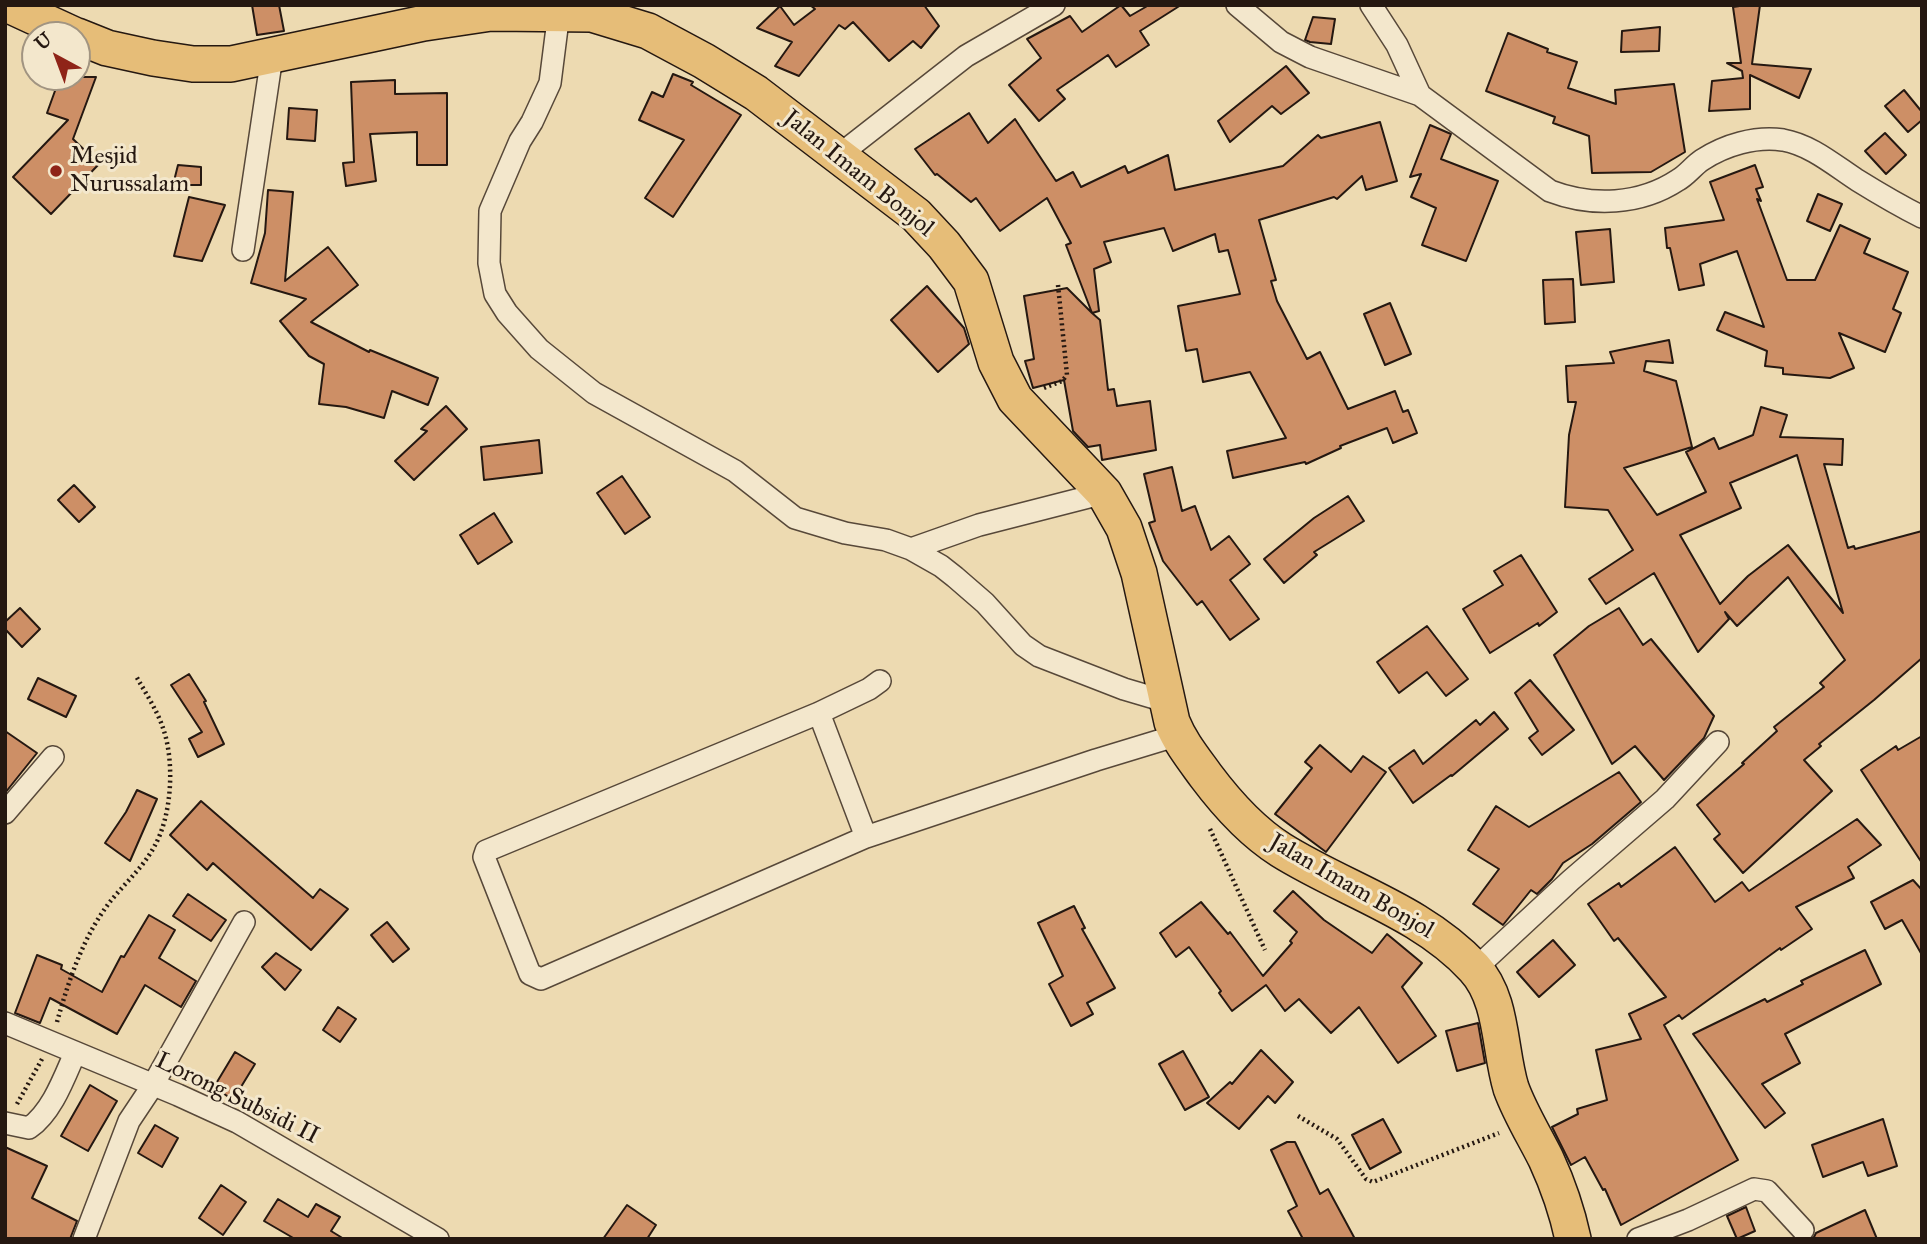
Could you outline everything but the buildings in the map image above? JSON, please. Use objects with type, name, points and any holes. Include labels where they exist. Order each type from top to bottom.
[{"type":"main road","name":"Jalan Imam Bonjol","points":[[9,5],[43,21]]},
{"type":"main road","name":"Jalan Imam Bonjol","points":[[91,42],[107,48],[193,64],[231,64],[272,56],[426,14],[592,14],[648,31],[756,93],[916,215],[958,262],[971,281],[996,362],[1015,400],[1104,493],[1124,528],[1139,573],[1178,737],[1223,799],[1250,826],[1278,848],[1405,914],[1475,969],[1485,983],[1496,1012],[1511,1088],[1556,1181],[1568,1213],[1573,1239]]},
{"type":"street","points":[[838,156],[966,56],[1054,5]]},
{"type":"street","points":[[1237,5],[1281,42],[1302,53],[1328,65],[1420,95],[1550,191],[1578,199],[1629,200],[1678,180],[1701,160],[1725,147],[1767,139],[1799,143],[1922,218]]},
{"type":"street","points":[[1371,5],[1397,45],[1420,95]]},
{"type":"street","points":[[559,12],[550,83],[533,122],[520,141],[490,211],[489,263],[495,295],[539,349],[577,381],[612,404],[735,471],[794,518],[845,533],[886,540],[911,549],[941,566],[985,603],[1023,645],[1039,656],[1124,689],[1168,702]]},
{"type":"street","points":[[243,250],[272,56]]},
{"type":"street","points":[[911,549],[979,526],[1104,493]]},
{"type":"street","points":[[880,681],[869,690],[819,713],[486,852],[484,858],[530,974],[541,979],[866,837],[1096,760],[1178,737]]},
{"type":"street","points":[[819,713],[866,837]]},
{"type":"street","points":[[1475,969],[1570,880],[1647,816],[1689,776],[1718,742]]},
{"type":"street","points":[[5,813],[53,757]]},
{"type":"street","points":[[84,1239],[129,1121],[153,1085],[244,922]]},
{"type":"street","name":"Lorong Subsidi II","points":[[5,1024],[237,1122],[429,1237]]},
{"type":"street","points":[[6,1123],[29,1128],[43,1117],[75,1053]]},
{"type":"street","points":[[1638,1239],[1688,1220],[1754,1189],[1766,1191],[1803,1230]]},
{"type":"path","points":[[1015,400],[1062,381],[1067,376],[1058,285]]},
{"type":"path","points":[[6,1123],[50,1044],[83,946],[105,909],[136,875],[155,846],[169,804],[170,761],[163,727],[136,676]]},
{"type":"path","points":[[1209,828],[1265,950]]},
{"type":"path","points":[[1298,1116],[1337,1139],[1366,1179],[1373,1182],[1526,1122]]},
{"type":"place","name":"Mesjid Nurussalam","points":[[56,171]]}]
